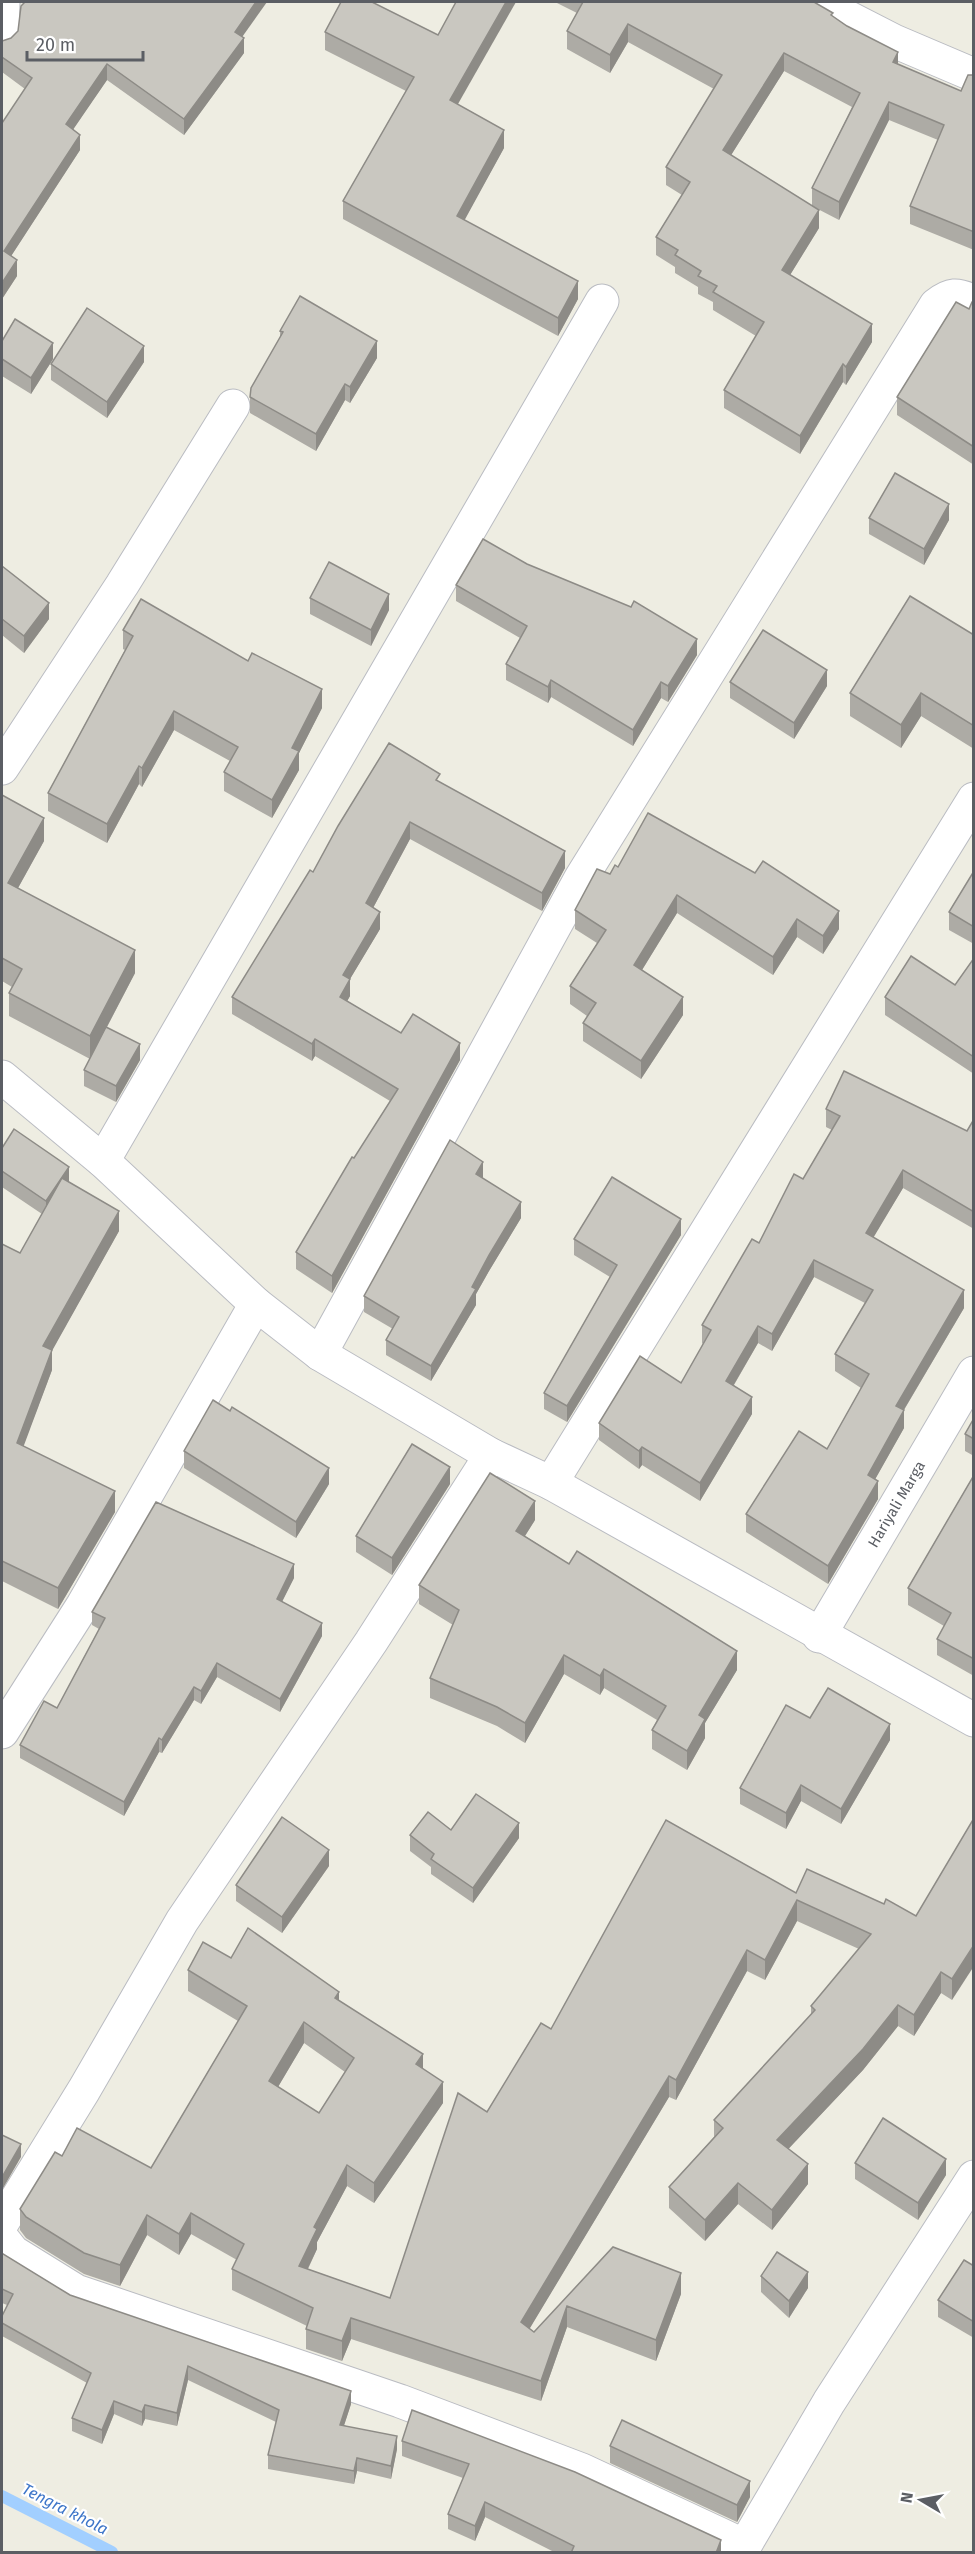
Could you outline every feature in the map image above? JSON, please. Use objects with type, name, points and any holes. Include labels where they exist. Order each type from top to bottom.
[{"type":"street","points":[[2,38],[3,2]]},
{"type":"street","points":[[818,2],[894,41],[974,75]]},
{"type":"street","points":[[320,1354],[581,879],[774,564],[936,305],[948,296],[961,295],[974,302]]},
{"type":"street","points":[[103,1161],[602,301]]},
{"type":"street","points":[[2,768],[122,585],[233,406]]},
{"type":"street","points":[[551,1483],[974,799]]},
{"type":"street","points":[[2,1077],[103,1161],[256,1304],[320,1354],[491,1455],[551,1483],[819,1636],[974,1720]]},
{"type":"street","points":[[2,1732],[83,1605],[256,1304]]},
{"type":"street","name":"Hariyali Marga","points":[[819,1636],[974,1373]]},
{"type":"street","points":[[2,2223],[84,2090],[182,1921],[371,1642],[491,1455]]},
{"type":"street","points":[[2,2238],[13,2252],[76,2291],[400,2401],[561,2462],[743,2549],[829,2402],[974,2177]]},
{"type":"building","points":[[25,2],[256,2],[235,32],[244,38],[184,119],[107,64],[66,124],[80,135],[4,251],[17,260],[2,283],[2,123],[32,78],[2,57],[2,41],[11,38],[18,31],[21,6]]},
{"type":"building","points":[[341,2],[372,2],[438,35],[456,2],[506,2],[450,100],[504,130],[457,216],[578,281],[558,318],[343,201],[414,77],[325,32]]},
{"type":"building","points":[[583,2],[814,2],[833,13],[831,15],[847,26],[898,52],[893,62],[961,91],[968,75],[974,75],[974,232],[910,206],[944,125],[889,102],[839,202],[812,188],[860,93],[784,53],[723,150],[819,210],[782,270],[872,324],[846,367],[843,364],[800,436],[724,390],[764,322],[713,292],[717,286],[698,276],[701,271],[675,255],[678,250],[656,237],[690,182],[666,167],[722,75],[628,24],[610,55],[567,31]]},
{"type":"building","points":[[300,296],[377,341],[350,387],[345,384],[316,434],[250,397],[251,388],[283,332],[280,331]]},
{"type":"building","points":[[956,302],[969,309],[974,302],[974,447],[897,397]]},
{"type":"building","points":[[87,308],[144,346],[107,402],[51,364]]},
{"type":"building","points":[[15,319],[53,343],[31,378],[2,359],[2,341]]},
{"type":"building","points":[[895,473],[949,504],[924,549],[869,518]]},
{"type":"building","points":[[483,539],[527,564],[631,607],[634,601],[697,639],[668,686],[661,682],[633,730],[551,680],[548,687],[506,664],[527,626],[456,585]]},
{"type":"building","points":[[329,562],[389,594],[371,630],[310,598]]},
{"type":"building","points":[[2,566],[49,603],[24,636],[2,619]]},
{"type":"building","points":[[910,596],[974,635],[974,726],[921,693],[901,725],[850,693]]},
{"type":"building","points":[[141,599],[248,661],[252,653],[322,689],[292,748],[299,751],[272,800],[224,772],[238,747],[174,711],[142,768],[139,766],[107,824],[48,793],[133,636],[123,630]]},
{"type":"building","points":[[763,630],[827,670],[794,723],[730,682]]},
{"type":"building","points":[[389,743],[440,774],[436,780],[565,851],[542,893],[410,822],[366,903],[380,912],[343,975],[350,979],[340,997],[401,1033],[413,1014],[460,1043],[332,1276],[296,1252],[352,1157],[354,1158],[398,1089],[315,1039],[312,1044],[232,997],[310,870],[313,872],[338,826]]},
{"type":"building","points":[[2,795],[44,818],[8,883],[135,950],[90,1036],[9,993],[22,969],[2,958]]},
{"type":"building","points":[[648,813],[755,873],[763,861],[839,911],[823,936],[797,919],[773,957],[677,895],[634,965],[683,997],[641,1061],[583,1023],[596,1003],[570,986],[606,930],[575,910],[597,869],[610,874],[615,865],[618,867]]},
{"type":"building","points":[[974,871],[974,927],[949,912]]},
{"type":"building","points":[[911,956],[955,985],[974,958],[974,1057],[885,997]]},
{"type":"building","points":[[106,1027],[140,1044],[116,1086],[84,1070]]},
{"type":"building","points":[[844,1071],[967,1131],[974,1119],[974,1212],[903,1170],[866,1233],[964,1290],[896,1406],[904,1410],[868,1475],[878,1481],[828,1566],[746,1514],[799,1431],[827,1449],[869,1374],[835,1354],[873,1290],[814,1260],[772,1334],[758,1326],[726,1381],[752,1397],[700,1483],[642,1447],[639,1451],[599,1423],[640,1356],[681,1383],[711,1330],[702,1325],[752,1239],[759,1243],[794,1174],[803,1179],[840,1116],[826,1109]]},
{"type":"building","points":[[14,1129],[69,1167],[46,1201],[2,1171],[2,1148]]},
{"type":"building","points":[[450,1140],[483,1162],[476,1174],[521,1202],[489,1255],[472,1287],[476,1289],[431,1366],[386,1340],[399,1317],[364,1296]]},
{"type":"building","points":[[612,1177],[681,1219],[567,1406],[544,1393],[617,1265],[574,1239]]},
{"type":"building","points":[[62,1178],[119,1211],[43,1346],[52,1350],[17,1443],[115,1491],[58,1588],[2,1561],[2,1244],[20,1253]]},
{"type":"building","points":[[213,1400],[230,1411],[232,1407],[329,1468],[296,1522],[184,1451]]},
{"type":"building","points":[[974,1418],[974,1439],[965,1434]]},
{"type":"building","points":[[412,1444],[450,1467],[392,1558],[356,1536]]},
{"type":"building","points":[[490,1473],[535,1501],[516,1531],[569,1564],[577,1551],[737,1651],[699,1715],[705,1719],[687,1751],[652,1730],[666,1706],[604,1669],[600,1676],[564,1655],[525,1723],[497,1707],[430,1678],[459,1610],[419,1585]]},
{"type":"building","points":[[974,1475],[974,1659],[937,1639],[951,1613],[908,1588]]},
{"type":"building","points":[[156,1502],[294,1564],[277,1599],[322,1623],[280,1699],[217,1663],[201,1691],[194,1687],[162,1740],[159,1738],[124,1802],[20,1745],[44,1701],[57,1708],[105,1618],[92,1612]]},
{"type":"building","points":[[828,1688],[890,1724],[841,1809],[801,1785],[786,1813],[740,1788],[786,1705],[810,1718]]},
{"type":"building","points":[[476,1794],[519,1823],[473,1888],[431,1859],[434,1854],[410,1835],[428,1812],[451,1830]]},
{"type":"building","points":[[282,1817],[329,1850],[282,1917],[236,1885]]},
{"type":"building","points":[[974,1818],[974,1945],[952,1979],[941,1972],[914,2015],[898,2005],[863,2049],[777,2140],[808,2164],[772,2210],[738,2183],[705,2220],[669,2187],[723,2128],[714,2120],[815,2010],[811,2006],[871,1934],[797,1900],[765,1960],[747,1950],[676,2080],[669,2076],[521,2322],[534,2332],[613,2247],[681,2273],[656,2340],[567,2306],[541,2381],[351,2318],[342,2341],[306,2329],[313,2308],[232,2269],[244,2244],[191,2213],[179,2234],[147,2215],[120,2265],[84,2253],[26,2217],[20,2209],[55,2152],[62,2156],[77,2128],[151,2168],[247,2006],[188,1970],[203,1942],[231,1958],[248,1928],[339,1992],[335,1998],[423,2054],[416,2064],[443,2082],[374,2183],[347,2165],[314,2227],[317,2229],[299,2266],[390,2298],[458,2093],[487,2112],[541,2023],[551,2029],[666,1820],[796,1893],[807,1869],[884,1904],[886,1899],[916,1916]],"holes":[[[304,2022],[354,2058],[319,2113],[269,2081]]]},
{"type":"building","points":[[883,2118],[946,2159],[918,2203],[855,2163]]},
{"type":"building","points":[[2,2135],[21,2144],[2,2177]]},
{"type":"building","points":[[777,2252],[808,2272],[789,2301],[761,2276]]},
{"type":"building","points":[[2,2253],[70,2295],[351,2391],[340,2425],[397,2436],[391,2466],[357,2458],[354,2471],[268,2455],[279,2410],[188,2366],[177,2413],[145,2405],[142,2412],[114,2401],[102,2430],[72,2418],[91,2373],[2,2323],[2,2316],[13,2294],[2,2289]]},
{"type":"building","points":[[964,2260],[974,2266],[974,2322],[938,2300]]},
{"type":"building","points":[[412,2410],[575,2472],[721,2540],[716,2553],[571,2553],[574,2546],[485,2502],[475,2526],[448,2514],[469,2464],[402,2441]]},
{"type":"building","points":[[622,2420],[750,2481],[737,2505],[610,2446]]},
{"type":"waterway","name":"Tengra khola","points":[[2,2496],[112,2552]]}]
